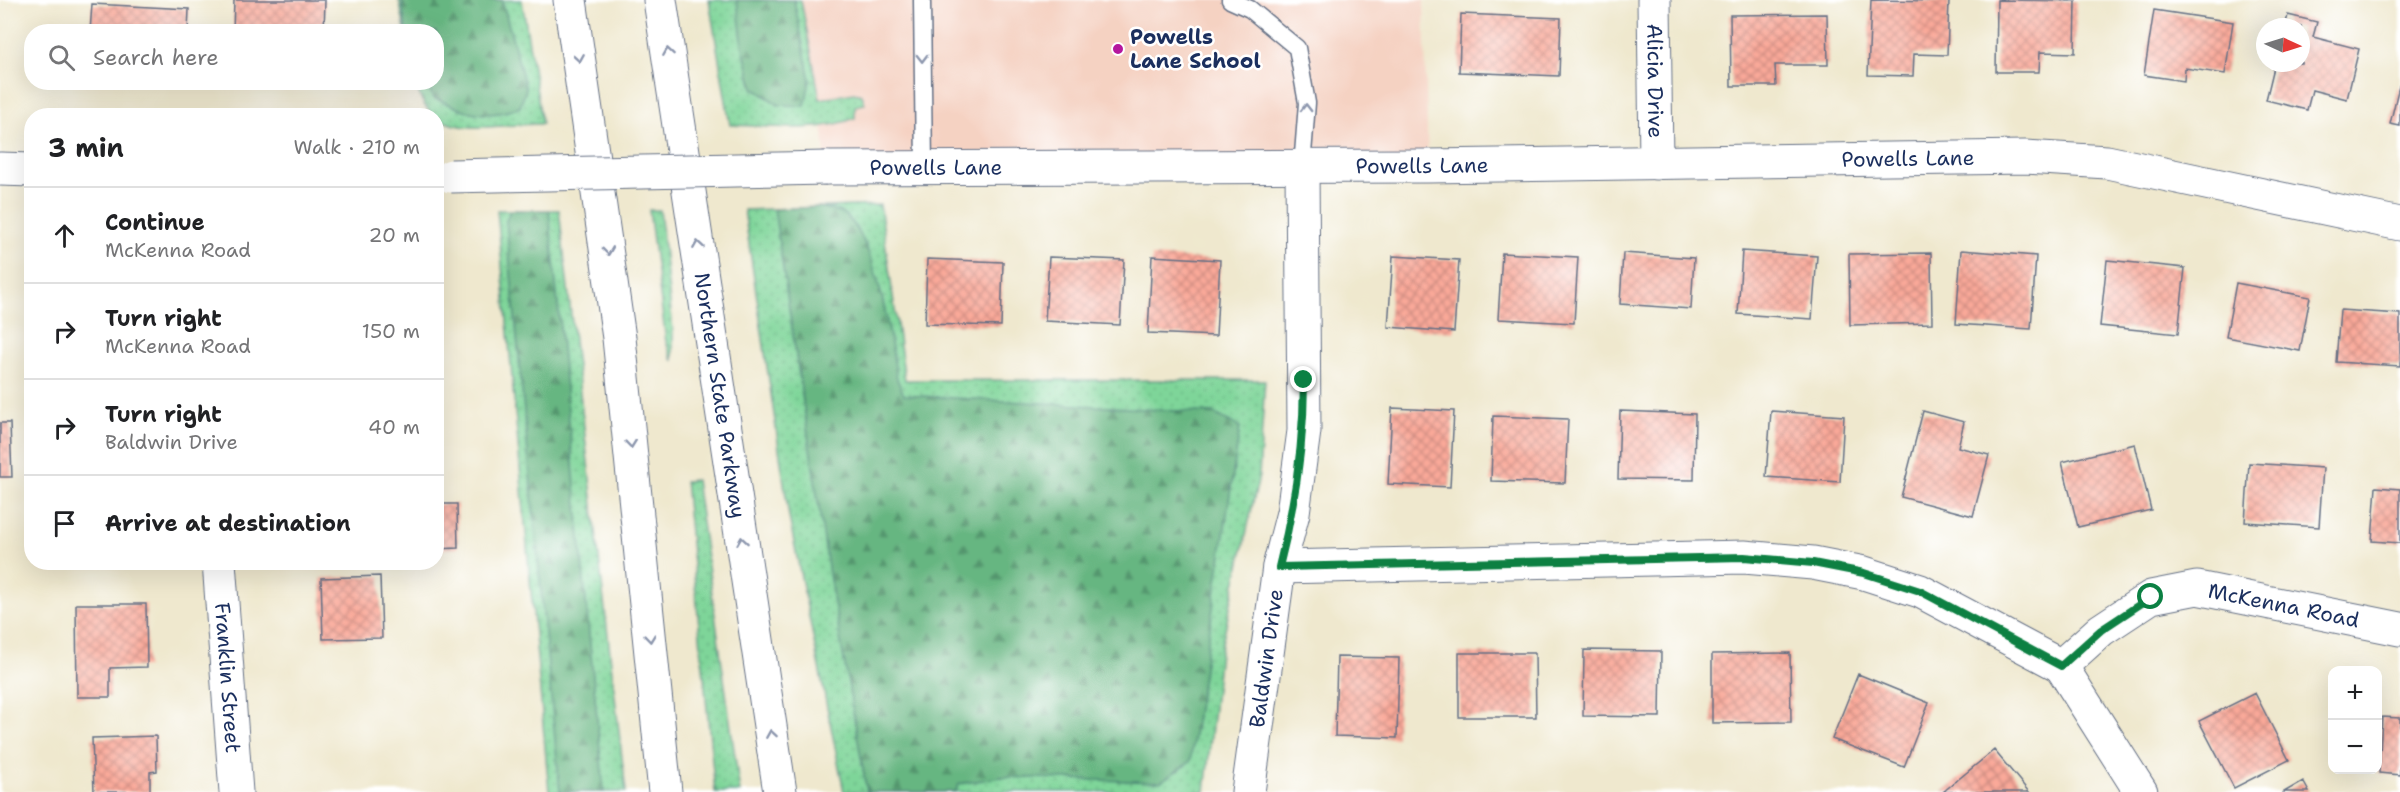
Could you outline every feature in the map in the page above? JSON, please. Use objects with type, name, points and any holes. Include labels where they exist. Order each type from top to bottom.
[{"type":"main road","points":[[570,0],[619,338],[665,792]]},
{"type":"main road","name":"Northern State Parkway","points":[[660,0],[780,792]]},
{"type":"main road","name":"Alicia Drive","points":[[1654,0],[1656,163]]},
{"type":"main road","name":"Powells Lane","points":[[444,176],[826,168],[1656,163],[2025,157],[2107,162],[2400,224]]},
{"type":"main road","name":"Baldwin Drive","points":[[1248,792],[1279,567],[1293,513],[1304,431],[1302,166]]},
{"type":"main road","points":[[0,169],[24,170]]},
{"type":"main road","points":[[1279,567],[1744,557],[1813,563],[1864,573],[1920,591],[2061,666],[2141,792]]},
{"type":"main road","name":"Franklin Street","points":[[220,570],[236,792]]},
{"type":"main road","name":"McKenna Road","points":[[2061,666],[2101,630],[2151,597],[2197,588],[2400,629]]},
{"type":"lane","points":[[922,0],[924,168]]},
{"type":"lane","points":[[1230,0],[1250,9],[1297,48],[1307,103],[1302,166]]},
{"type":"shaded area","name":"Powells Lane School","points":[[801,0],[1424,0],[1428,166],[826,168],[820,99]]},
{"type":"green space","points":[[399,0],[522,0],[542,124],[466,127],[444,121],[444,108],[427,108],[418,90],[444,90],[444,24],[404,24]]},
{"type":"green space","points":[[402,0],[502,0],[526,89],[520,107],[497,113],[476,113],[434,98],[430,90],[444,90],[444,24],[405,24]]},
{"type":"green space","points":[[709,0],[801,0],[820,99],[854,93],[862,95],[865,104],[855,106],[855,118],[841,123],[810,128],[730,125]]},
{"type":"green space","points":[[737,0],[794,0],[810,80],[805,106],[779,105],[753,88],[743,48]]},
{"type":"green space","points":[[880,205],[905,380],[1265,380],[1259,476],[1220,652],[1205,792],[844,792],[789,517],[744,210]]},
{"type":"green space","points":[[820,207],[842,213],[854,224],[864,242],[880,289],[897,379],[904,395],[1213,413],[1240,427],[1190,762],[1160,782],[1001,777],[959,784],[955,792],[867,792],[829,574],[774,209]]},
{"type":"green space","points":[[497,210],[559,210],[626,792],[549,792]]},
{"type":"green space","points":[[510,210],[549,210],[604,792],[560,792],[506,221]]},
{"type":"green space","points":[[649,210],[660,210],[673,330],[673,361],[666,342]]},
{"type":"green space","points":[[696,480],[740,792],[715,792],[685,481]]},
{"type":"building","points":[[234,0],[325,0],[324,24],[233,24]]},
{"type":"building","points":[[1871,0],[1949,1],[1947,55],[1914,54],[1913,76],[1868,75]]},
{"type":"building","points":[[1997,0],[2076,1],[2075,53],[2040,52],[2039,72],[1996,72]]},
{"type":"building","points":[[92,4],[189,9],[188,24],[91,24]]},
{"type":"building","points":[[2154,10],[2233,22],[2225,74],[2185,68],[2184,81],[2144,75]]},
{"type":"building","points":[[1461,14],[1561,18],[1559,76],[1459,72]]},
{"type":"building","points":[[1827,14],[1828,65],[1775,65],[1776,86],[1731,86],[1730,15]]},
{"type":"building","points":[[2310,20],[2317,22],[2313,37],[2359,49],[2347,99],[2312,90],[2307,110],[2266,100],[2273,72],[2310,72]]},
{"type":"building","points":[[2400,87],[2400,126],[2390,124]]},
{"type":"building","points":[[1961,250],[2036,256],[2031,329],[1956,324]]},
{"type":"building","points":[[1742,251],[1817,256],[1812,319],[1738,314]]},
{"type":"building","points":[[1502,253],[1578,257],[1574,323],[1498,319]]},
{"type":"building","points":[[1623,253],[1694,258],[1691,309],[1620,304]]},
{"type":"building","points":[[1931,253],[1932,323],[1850,325],[1849,254]]},
{"type":"building","points":[[1152,256],[1220,260],[1216,336],[1148,333]]},
{"type":"building","points":[[1393,256],[1459,260],[1454,332],[1388,327]]},
{"type":"building","points":[[1049,257],[1124,260],[1120,325],[1045,321]]},
{"type":"building","points":[[927,259],[1003,262],[1001,326],[925,324]]},
{"type":"building","points":[[2107,260],[2185,268],[2178,334],[2100,326]]},
{"type":"building","points":[[2236,283],[2310,297],[2300,351],[2226,337]]},
{"type":"building","points":[[2340,310],[2400,314],[2400,366],[2336,362]]},
{"type":"building","points":[[1392,408],[1454,411],[1450,487],[1388,484]]},
{"type":"building","points":[[1620,411],[1695,414],[1694,480],[1618,479]]},
{"type":"building","points":[[1771,411],[1844,416],[1840,482],[1766,477]]},
{"type":"building","points":[[1923,411],[1964,422],[1958,447],[1989,455],[1973,516],[1901,497]]},
{"type":"building","points":[[1493,416],[1568,419],[1565,483],[1491,481]]},
{"type":"building","points":[[0,423],[10,423],[12,477],[0,477]]},
{"type":"building","points":[[2135,444],[2151,510],[2078,527],[2062,462]]},
{"type":"building","points":[[2249,463],[2323,468],[2319,527],[2245,522]]},
{"type":"building","points":[[2376,487],[2400,489],[2400,543],[2372,541]]},
{"type":"building","points":[[444,504],[457,504],[458,548],[444,549]]},
{"type":"building","points":[[380,576],[382,638],[323,639],[321,578]]},
{"type":"building","points":[[76,604],[146,604],[147,667],[110,668],[110,697],[77,697]]},
{"type":"building","points":[[1584,650],[1661,651],[1660,717],[1583,716]]},
{"type":"building","points":[[1459,653],[1535,653],[1536,717],[1459,717]]},
{"type":"building","points":[[1790,653],[1791,722],[1712,723],[1712,654]]},
{"type":"building","points":[[1337,657],[1399,658],[1397,738],[1335,736]]},
{"type":"building","points":[[1858,674],[1929,703],[1904,767],[1832,739]]},
{"type":"building","points":[[2255,693],[2289,760],[2234,788],[2199,721]]},
{"type":"building","points":[[2382,717],[2400,718],[2400,775],[2382,773]]},
{"type":"building","points":[[156,736],[157,771],[150,772],[150,792],[94,792],[92,738]]},
{"type":"building","points":[[1994,750],[2029,792],[1943,792]]},
{"type":"building","points":[[2303,781],[2309,792],[2284,792]]},
{"type":"place","name":"Powells Lane School","points":[[1118,49]]},
{"type":"route","points":[[1304,380],[1304,431],[1293,513],[1279,567],[1744,557],[1813,563],[1864,573],[1920,591],[2061,666],[2101,630],[2151,597]]}]
